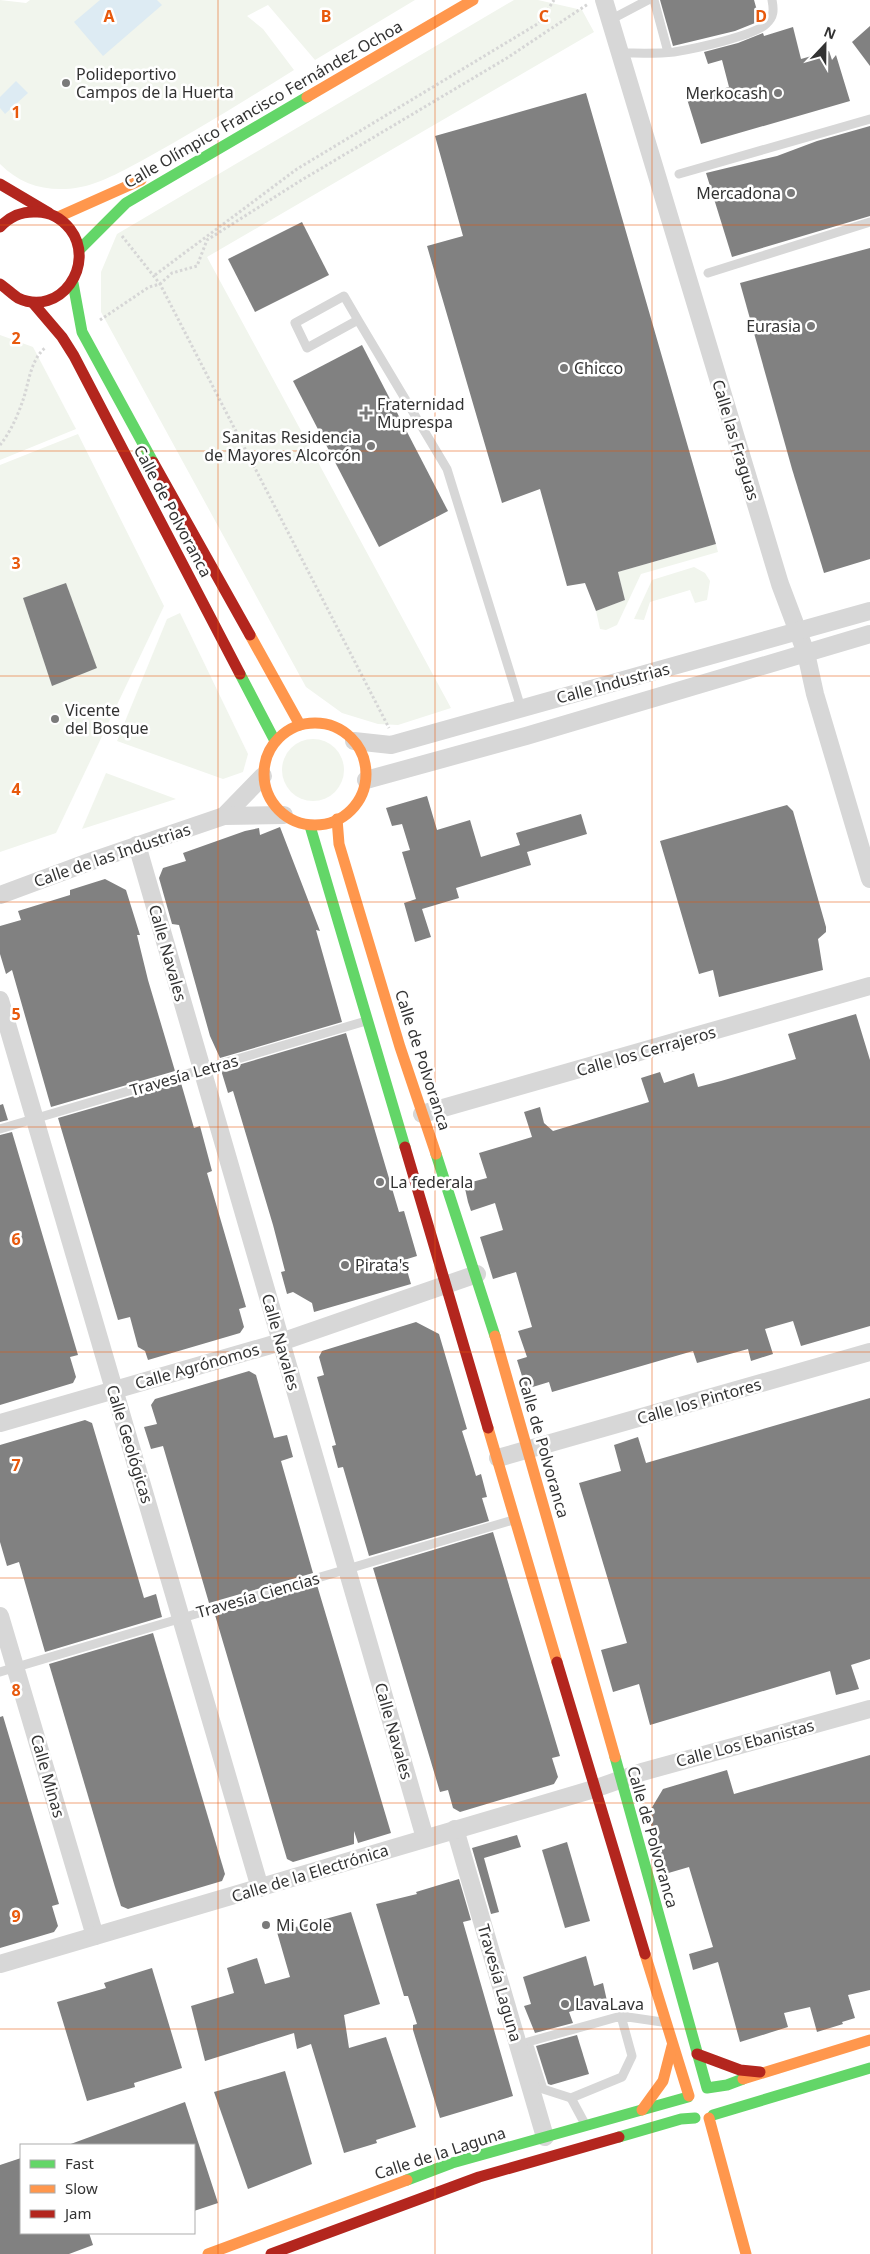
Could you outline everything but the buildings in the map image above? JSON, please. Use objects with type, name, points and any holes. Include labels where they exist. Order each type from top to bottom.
[{"type":"street","name":"Calle Olímpico Francisco Fernández Ochoa","points":[[80,249],[126,202],[473,0]]},
{"type":"street","name":"Calle las Fraguas","points":[[604,0],[780,584],[806,653],[815,694],[870,879]]},
{"type":"street","name":"Calle Olímpico Francisco Fernández Ochoa","points":[[53,215],[133,184],[150,174]]},
{"type":"street","points":[[0,184],[70,227],[80,249],[79,268],[73,283],[56,298],[33,303],[12,297],[0,284]]},
{"type":"street","points":[[0,227],[18,213],[33,211],[53,215]]},
{"type":"street","name":"Calle de Polvoranca","points":[[73,283],[82,332],[300,725]]},
{"type":"street","points":[[0,302],[12,297]]},
{"type":"street","name":"Calle de Polvoranca","points":[[33,303],[62,337],[275,741]]},
{"type":"street","name":"Calle Industrias","points":[[354,741],[391,745],[870,611]]},
{"type":"street","name":"Calle Industrias","points":[[366,780],[526,736],[870,634]]},
{"type":"street","points":[[316,723],[332,726],[354,741],[363,758],[366,780],[360,798],[352,809],[327,824],[310,826],[284,815],[273,805],[266,791],[263,776],[266,758],[275,741],[287,731],[300,725],[316,723]]},
{"type":"street","name":"Calle de las Industrias","points":[[224,816],[263,776]]},
{"type":"street","name":"Calle de las Industrias","points":[[0,895],[137,845],[224,816],[284,815]]},
{"type":"street","name":"Calle de Polvoranca","points":[[337,819],[339,844],[422,1114],[477,1274],[707,2088]]},
{"type":"street","points":[[310,826],[516,1519],[594,1789],[667,2024],[688,2096],[687,2107],[695,2118]]},
{"type":"street","name":"Calle Navales","points":[[137,845],[425,1838]]},
{"type":"street","name":"Calle los Cerrajeros","points":[[422,1114],[870,986]]},
{"type":"street","name":"Calle Geológicas","points":[[0,1000],[260,1888]]},
{"type":"street","name":"Calle Agrónomos","points":[[0,1423],[281,1342],[447,1286],[477,1274]]},
{"type":"street","name":"Calle los Pintores","points":[[498,1458],[870,1352]]},
{"type":"street","name":"Calle Minas","points":[[0,1616],[8,1670],[95,1936]]},
{"type":"street","name":"Calle Los Ebanistas","points":[[620,1780],[642,1772],[870,1708]]},
{"type":"street","name":"Calle de la Electrónica","points":[[0,1964],[620,1780]]},
{"type":"street","name":"Travesía Laguna","points":[[455,1829],[545,2137]]},
{"type":"street","points":[[688,2096],[695,2090],[727,2085],[763,2072],[870,2040]]},
{"type":"street","points":[[642,2110],[656,2096],[668,2073],[672,2043]]},
{"type":"street","points":[[697,2054],[740,2070],[763,2072]]},
{"type":"street","points":[[271,2254],[479,2176],[681,2119],[711,2116],[870,2068]]},
{"type":"street","points":[[707,2088],[717,2100],[711,2116],[746,2254]]},
{"type":"street","name":"Calle de la Laguna","points":[[208,2254],[452,2163],[688,2096]]},
{"type":"lane","points":[[610,20],[648,0]]},
{"type":"lane","points":[[654,0],[668,52]]},
{"type":"lane","points":[[620,53],[668,52],[739,36],[761,28],[768,23],[774,11],[772,0]]},
{"type":"lane","points":[[679,174],[870,119]]},
{"type":"lane","points":[[708,273],[870,222]]},
{"type":"lane","points":[[358,320],[308,348],[295,323],[344,296],[447,469],[521,708]]},
{"type":"lane","name":"Travesía Letras","points":[[0,1129],[369,1021]]},
{"type":"lane","name":"Travesía Ciencias","points":[[8,1670],[516,1519]]},
{"type":"lane","points":[[621,2016],[632,2056],[622,2077],[572,2098],[543,2089],[528,2042],[621,2016],[658,2020],[667,2024]]},
{"type":"lane","points":[[572,2098],[586,2126]]},
{"type":"path","points":[[156,275],[297,169],[539,23],[554,0]]},
{"type":"path","points":[[82,332],[149,287],[160,284],[172,273],[197,266],[207,240],[300,181],[506,58],[594,0]]},
{"type":"path","points":[[109,220],[156,275],[391,731],[391,745]]},
{"type":"path","points":[[0,445],[6,438],[23,401],[34,364],[43,349],[62,337]]},
{"type":"shaded area","points":[[0,0],[26,3],[30,0],[415,0],[315,60],[268,5],[247,16],[263,29],[294,70],[200,127],[106,179],[76,188],[55,189],[30,184],[14,176],[0,164]]},
{"type":"shaded area","points":[[100,0],[157,0],[162,5],[103,56],[74,22]]},
{"type":"shaded area","points":[[514,0],[538,0],[582,10],[594,32],[207,257],[451,708],[398,725],[378,724],[342,713],[306,687],[101,312],[101,272],[117,234]]},
{"type":"shaded area","points":[[16,81],[28,93],[5,114],[0,108],[0,97]]},
{"type":"shaded area","points":[[0,335],[33,347],[76,429],[0,460]]},
{"type":"shaded area","name":"Vicente del Bosque","points":[[78,434],[164,606],[56,833],[0,852],[0,465]]},
{"type":"shaded area","points":[[716,544],[718,552],[641,574],[617,625],[606,630],[600,629],[596,611],[625,600],[618,572]]},
{"type":"shaded area","points":[[694,567],[705,573],[710,581],[707,600],[695,603],[690,590],[650,602],[644,620],[634,619],[652,580]]},
{"type":"shaded area","points":[[180,613],[248,754],[243,772],[223,779],[117,741],[167,619]]},
{"type":"shaded area","points":[[313,739],[330,744],[335,748],[339,753],[344,770],[339,787],[335,792],[330,796],[313,801],[296,796],[291,792],[287,787],[282,770],[287,753],[291,748],[296,744]]},
{"type":"shaded area","points":[[106,773],[176,799],[82,829]]},
{"type":"traffic: fast","points":[[80,249],[126,203],[307,97]]},
{"type":"traffic: fast","points":[[73,283],[82,332],[153,462]]},
{"type":"traffic: fast","points":[[240,674],[275,741]]},
{"type":"traffic: fast","points":[[310,826],[405,1147]]},
{"type":"traffic: fast","points":[[436,1154],[495,1336]]},
{"type":"traffic: fast","points":[[615,1757],[707,2088],[727,2085],[743,2079]]},
{"type":"traffic: fast","points":[[713,2115],[870,2068]]},
{"type":"traffic: fast","points":[[407,2180],[452,2163],[688,2097]]},
{"type":"traffic: fast","points":[[619,2137],[681,2119],[695,2118]]},
{"type":"traffic: slow","points":[[307,97],[473,0]]},
{"type":"traffic: slow","points":[[58,217],[141,180]]},
{"type":"traffic: slow","points":[[250,635],[300,725]]},
{"type":"traffic: slow","points":[[315,723],[334,727],[351,738],[362,755],[366,774],[362,793],[351,810],[334,821],[315,825],[296,821],[279,810],[268,793],[264,774],[268,755],[279,738],[296,727],[315,723]]},
{"type":"traffic: slow","points":[[337,819],[339,844],[400,1047],[436,1154]]},
{"type":"traffic: slow","points":[[495,1336],[615,1757]]},
{"type":"traffic: slow","points":[[488,1428],[557,1662]]},
{"type":"traffic: slow","points":[[645,1954],[689,2096]]},
{"type":"traffic: slow","points":[[743,2079],[870,2040]]},
{"type":"traffic: slow","points":[[642,2110],[663,2081],[672,2046]]},
{"type":"traffic: slow","points":[[709,2118],[746,2254]]},
{"type":"traffic: slow","points":[[208,2254],[407,2180]]},
{"type":"traffic: jam","points":[[0,184],[49,213]]},
{"type":"traffic: jam","points":[[0,227],[12,217],[21,213],[42,212],[51,214],[70,229],[77,243],[79,257],[76,271],[70,284],[60,294],[48,301],[33,302],[18,298],[0,284]]},
{"type":"traffic: jam","points":[[33,303],[62,337],[74,356],[240,674]]},
{"type":"traffic: jam","points":[[153,462],[250,635]]},
{"type":"traffic: jam","points":[[405,1147],[488,1428]]},
{"type":"traffic: jam","points":[[557,1662],[645,1954]]},
{"type":"traffic: jam","points":[[697,2054],[740,2070],[760,2072]]},
{"type":"traffic: jam","points":[[271,2254],[479,2177],[619,2137]]},
{"type":"place","name":"Polideportivo Campos de la Huerta","points":[[66,83]]},
{"type":"place","name":"Merkocash","points":[[778,93]]},
{"type":"place","name":"Mercadona","points":[[791,193]]},
{"type":"place","name":"Eurasia","points":[[811,326]]},
{"type":"place","name":"Chicco","points":[[564,368]]},
{"type":"place","name":"Fraternidad Muprespa","points":[[366,413]]},
{"type":"place","name":"Sanitas Residencia de Mayores Alcorcón","points":[[371,446]]},
{"type":"place","name":"Vicente del Bosque","points":[[55,719]]},
{"type":"place","name":"La federala","points":[[380,1182]]},
{"type":"place","name":"Pirata's","points":[[345,1265]]},
{"type":"place","name":"Mi Cole","points":[[266,1925]]},
{"type":"place","name":"LavaLava","points":[[565,2004]]}]
